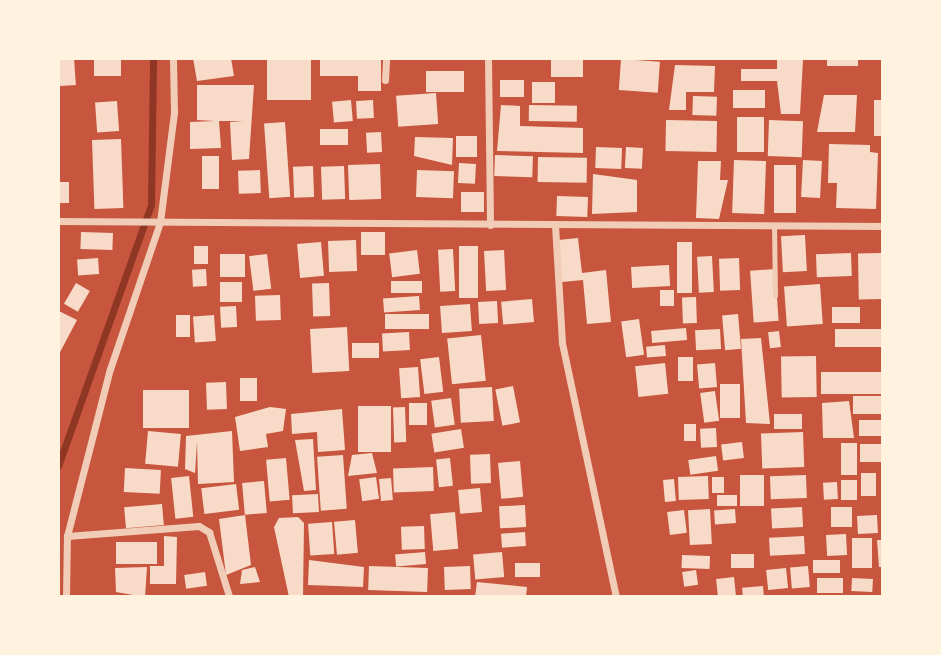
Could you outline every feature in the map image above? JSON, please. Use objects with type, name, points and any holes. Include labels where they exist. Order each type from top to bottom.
[{"type":"street","points":[[66,597],[67,536],[110,369],[160,222],[174,113],[173,58]]},
{"type":"street","points":[[385,80],[386,58]]},
{"type":"street","points":[[488,58],[490,225]]},
{"type":"street","points":[[58,221],[883,226]]},
{"type":"street","points":[[555,225],[562,343],[616,597]]},
{"type":"street","points":[[67,536],[199,526],[209,532],[229,597]]},
{"type":"lane","points":[[774,225],[775,296]]},
{"type":"building","points":[[74,58],[76,85],[60,86],[58,59]]},
{"type":"building","points":[[94,58],[121,58],[121,76],[94,76]]},
{"type":"building","points":[[193,58],[231,58],[234,76],[197,81]]},
{"type":"building","points":[[320,58],[381,58],[381,91],[358,91],[358,76],[320,76]]},
{"type":"building","points":[[551,58],[583,58],[583,77],[551,77]]},
{"type":"building","points":[[827,58],[858,58],[858,66],[827,66]]},
{"type":"building","points":[[621,59],[660,62],[658,93],[619,90]]},
{"type":"building","points":[[777,59],[803,60],[800,114],[781,114],[777,81],[741,81],[741,69],[777,69]]},
{"type":"building","points":[[267,60],[311,60],[311,100],[267,100]]},
{"type":"building","points":[[675,65],[715,66],[714,92],[686,92],[686,110],[669,110]]},
{"type":"building","points":[[426,71],[464,71],[464,92],[426,92]]},
{"type":"building","points":[[500,80],[524,80],[524,97],[500,97]]},
{"type":"building","points":[[532,82],[555,82],[555,103],[532,103]]},
{"type":"building","points":[[197,85],[254,85],[249,159],[232,160],[230,122],[243,121],[219,121],[221,148],[190,149],[190,122],[215,121],[197,120]]},
{"type":"building","points":[[733,90],[765,90],[765,108],[733,108]]},
{"type":"building","points":[[436,93],[438,124],[398,127],[396,96]]},
{"type":"building","points":[[824,95],[857,95],[855,132],[817,132]]},
{"type":"building","points":[[693,96],[717,97],[716,116],[692,115]]},
{"type":"building","points":[[351,100],[353,121],[334,123],[332,102]]},
{"type":"building","points":[[373,100],[374,118],[357,119],[356,101]]},
{"type":"building","points":[[874,100],[883,100],[883,136],[874,136]]},
{"type":"building","points":[[117,101],[119,131],[97,132],[95,103]]},
{"type":"building","points":[[501,105],[520,106],[520,126],[583,128],[583,153],[497,151]]},
{"type":"building","points":[[529,105],[577,106],[577,122],[529,121]]},
{"type":"building","points":[[737,117],[764,117],[764,152],[737,152]]},
{"type":"building","points":[[666,120],[717,121],[716,152],[665,151]]},
{"type":"building","points":[[769,120],[803,121],[802,157],[768,156]]},
{"type":"building","points":[[285,122],[290,197],[269,198],[264,123]]},
{"type":"building","points":[[320,129],[348,129],[348,145],[320,145]]},
{"type":"building","points":[[381,132],[382,152],[367,153],[366,133]]},
{"type":"building","points":[[456,136],[477,136],[477,157],[456,157]]},
{"type":"building","points":[[415,137],[453,138],[452,165],[414,156]]},
{"type":"building","points":[[121,139],[123,208],[94,209],[92,140]]},
{"type":"building","points":[[829,144],[870,145],[870,152],[878,153],[876,209],[836,208],[837,183],[828,183]]},
{"type":"building","points":[[596,147],[622,148],[621,169],[595,168]]},
{"type":"building","points":[[626,147],[643,148],[642,169],[625,168]]},
{"type":"building","points":[[495,155],[533,156],[532,177],[494,176]]},
{"type":"building","points":[[202,156],[219,156],[219,189],[202,189]]},
{"type":"building","points":[[538,157],[587,158],[587,183],[538,182]]},
{"type":"building","points":[[734,160],[766,161],[764,214],[732,213]]},
{"type":"building","points":[[803,160],[822,161],[820,198],[801,197]]},
{"type":"building","points":[[698,161],[721,161],[720,180],[728,180],[719,219],[696,218]]},
{"type":"building","points":[[459,163],[476,164],[475,184],[458,183]]},
{"type":"building","points":[[380,164],[381,199],[349,200],[348,165]]},
{"type":"building","points":[[774,165],[796,165],[796,213],[774,213]]},
{"type":"building","points":[[313,166],[314,197],[294,198],[293,167]]},
{"type":"building","points":[[344,166],[345,199],[322,200],[321,167]]},
{"type":"building","points":[[260,170],[261,193],[239,194],[238,171]]},
{"type":"building","points":[[417,170],[454,171],[453,198],[416,197]]},
{"type":"building","points":[[593,174],[637,180],[637,212],[592,214]]},
{"type":"building","points":[[58,182],[69,182],[69,203],[58,203]]},
{"type":"building","points":[[461,192],[484,192],[484,212],[461,212]]},
{"type":"building","points":[[557,196],[588,197],[587,217],[556,216]]},
{"type":"building","points":[[81,232],[113,233],[112,250],[80,249]]},
{"type":"building","points":[[361,232],[385,232],[385,255],[361,255]]},
{"type":"building","points":[[805,235],[807,271],[783,272],[781,236]]},
{"type":"building","points":[[578,238],[582,273],[606,270],[611,322],[587,324],[583,280],[562,282],[558,240]]},
{"type":"building","points":[[356,240],[357,271],[329,272],[328,241]]},
{"type":"building","points":[[321,242],[324,276],[300,278],[297,244]]},
{"type":"building","points":[[677,242],[692,242],[692,293],[677,293]]},
{"type":"building","points":[[194,246],[208,246],[208,264],[194,264]]},
{"type":"building","points":[[459,246],[478,246],[478,298],[459,298]]},
{"type":"building","points":[[453,249],[455,291],[440,292],[438,250]]},
{"type":"building","points":[[417,250],[420,274],[392,277],[389,253]]},
{"type":"building","points":[[504,250],[506,290],[486,291],[484,251]]},
{"type":"building","points":[[851,253],[852,276],[817,277],[816,254]]},
{"type":"building","points":[[858,253],[882,253],[883,299],[859,299]]},
{"type":"building","points":[[220,254],[245,254],[245,277],[220,277]]},
{"type":"building","points":[[267,254],[271,289],[253,291],[249,256]]},
{"type":"building","points":[[712,256],[714,292],[699,293],[697,257]]},
{"type":"building","points":[[98,258],[99,274],[78,275],[77,259]]},
{"type":"building","points":[[739,258],[740,290],[720,291],[719,259]]},
{"type":"building","points":[[669,265],[670,286],[632,288],[631,267]]},
{"type":"building","points":[[206,269],[207,286],[193,287],[192,270]]},
{"type":"building","points":[[775,269],[779,321],[754,323],[750,271]]},
{"type":"building","points":[[391,281],[422,281],[422,293],[391,293]]},
{"type":"building","points":[[220,282],[242,282],[242,302],[220,302]]},
{"type":"building","points":[[76,283],[90,291],[78,312],[64,304]]},
{"type":"building","points":[[329,283],[330,316],[313,317],[312,284]]},
{"type":"building","points":[[820,284],[823,324],[787,326],[784,287]]},
{"type":"building","points":[[660,290],[674,290],[674,306],[660,306]]},
{"type":"building","points":[[280,295],[281,320],[256,321],[255,296]]},
{"type":"building","points":[[419,296],[420,310],[384,312],[383,299]]},
{"type":"building","points":[[682,297],[696,297],[697,323],[683,323]]},
{"type":"building","points":[[532,299],[534,322],[503,325],[501,302]]},
{"type":"building","points":[[497,301],[498,323],[479,324],[478,302]]},
{"type":"building","points":[[470,304],[472,331],[442,333],[440,306]]},
{"type":"building","points":[[236,306],[237,327],[221,328],[220,307]]},
{"type":"building","points":[[832,307],[860,307],[860,323],[832,323]]},
{"type":"building","points":[[59,311],[77,320],[58,356],[58,314]]},
{"type":"building","points":[[385,314],[429,314],[429,329],[385,329]]},
{"type":"building","points":[[738,314],[741,349],[725,350],[722,315]]},
{"type":"building","points":[[176,315],[190,315],[190,337],[176,337]]},
{"type":"building","points":[[214,315],[216,341],[195,342],[193,316]]},
{"type":"building","points":[[639,319],[644,355],[626,357],[621,322]]},
{"type":"building","points":[[347,327],[349,371],[312,373],[310,329]]},
{"type":"building","points":[[686,328],[687,340],[652,343],[651,331]]},
{"type":"building","points":[[720,329],[721,349],[696,350],[695,330]]},
{"type":"building","points":[[835,329],[882,329],[882,347],[835,347]]},
{"type":"building","points":[[779,331],[781,347],[770,348],[768,332]]},
{"type":"building","points":[[409,332],[410,350],[383,351],[382,333]]},
{"type":"building","points":[[481,335],[486,381],[452,384],[447,339]]},
{"type":"building","points":[[761,338],[770,424],[746,423],[741,339]]},
{"type":"building","points":[[352,343],[379,343],[379,358],[352,358]]},
{"type":"building","points":[[665,345],[666,356],[647,358],[646,347]]},
{"type":"building","points":[[816,356],[817,397],[782,398],[781,357]]},
{"type":"building","points":[[439,357],[443,392],[424,394],[420,359]]},
{"type":"building","points":[[678,357],[693,357],[693,381],[678,381]]},
{"type":"building","points":[[665,363],[668,394],[638,397],[635,366]]},
{"type":"building","points":[[715,363],[717,387],[699,388],[697,365]]},
{"type":"building","points":[[418,367],[420,397],[401,398],[399,368]]},
{"type":"building","points":[[821,372],[883,372],[883,394],[821,394]]},
{"type":"building","points":[[240,378],[257,378],[257,401],[240,401]]},
{"type":"building","points":[[226,382],[227,409],[207,410],[206,383]]},
{"type":"building","points":[[720,384],[740,384],[740,418],[720,418]]},
{"type":"building","points":[[513,386],[520,422],[502,426],[495,389]]},
{"type":"building","points":[[492,387],[494,421],[461,423],[459,389]]},
{"type":"building","points":[[143,390],[189,390],[189,428],[143,428]]},
{"type":"building","points":[[715,391],[719,421],[704,423],[700,393]]},
{"type":"building","points":[[853,396],[883,396],[883,414],[853,414]]},
{"type":"building","points":[[451,398],[455,425],[435,428],[431,401]]},
{"type":"building","points":[[849,401],[854,438],[823,438],[822,403]]},
{"type":"building","points":[[409,403],[427,403],[427,425],[409,425]]},
{"type":"building","points":[[358,406],[391,406],[391,452],[358,452]]},
{"type":"building","points":[[270,407],[286,409],[283,431],[266,434],[268,447],[240,451],[235,417]]},
{"type":"building","points":[[393,407],[405,407],[406,442],[394,442]]},
{"type":"building","points":[[342,409],[345,450],[318,452],[317,432],[292,434],[291,414]]},
{"type":"building","points":[[774,414],[802,414],[802,429],[774,429]]},
{"type":"building","points":[[859,420],[883,420],[883,436],[859,436]]},
{"type":"building","points":[[684,424],[696,424],[696,441],[684,441]]},
{"type":"building","points":[[716,428],[717,447],[701,448],[700,429]]},
{"type":"building","points":[[461,429],[464,448],[434,452],[431,434]]},
{"type":"building","points":[[148,431],[181,434],[178,467],[145,464]]},
{"type":"building","points":[[232,431],[234,482],[198,484],[197,442],[195,473],[185,469],[186,436]]},
{"type":"building","points":[[803,432],[804,467],[762,468],[761,433]]},
{"type":"building","points":[[313,439],[316,490],[304,491],[295,440]]},
{"type":"building","points":[[742,442],[744,458],[723,460],[721,445]]},
{"type":"building","points":[[841,443],[857,443],[857,475],[841,475]]},
{"type":"building","points":[[860,444],[883,444],[883,462],[860,462]]},
{"type":"building","points":[[372,453],[377,473],[348,476],[352,455]]},
{"type":"building","points":[[490,454],[491,483],[471,484],[470,455]]},
{"type":"building","points":[[343,455],[347,509],[321,511],[317,457]]},
{"type":"building","points":[[716,456],[718,471],[690,475],[688,460]]},
{"type":"building","points":[[286,458],[290,500],[270,502],[266,460]]},
{"type":"building","points":[[450,458],[453,486],[439,487],[436,459]]},
{"type":"building","points":[[520,461],[523,497],[501,499],[498,463]]},
{"type":"building","points":[[433,467],[434,491],[394,492],[393,468]]},
{"type":"building","points":[[125,468],[161,470],[160,494],[124,492]]},
{"type":"building","points":[[861,473],[876,473],[876,496],[861,496]]},
{"type":"building","points":[[740,475],[764,475],[764,506],[740,506]]},
{"type":"building","points":[[806,475],[807,498],[771,499],[770,476]]},
{"type":"building","points":[[189,476],[193,517],[175,519],[171,478]]},
{"type":"building","points":[[708,476],[709,499],[679,500],[678,477]]},
{"type":"building","points":[[376,477],[379,499],[362,501],[359,479]]},
{"type":"building","points":[[712,477],[724,477],[724,493],[712,493]]},
{"type":"building","points":[[391,478],[393,500],[381,501],[379,479]]},
{"type":"building","points":[[674,479],[676,501],[665,502],[663,480]]},
{"type":"building","points":[[841,480],[857,480],[857,500],[841,500]]},
{"type":"building","points":[[264,481],[267,513],[245,515],[242,483]]},
{"type":"building","points":[[837,482],[838,499],[824,500],[823,483]]},
{"type":"building","points":[[236,484],[239,510],[204,514],[201,488]]},
{"type":"building","points":[[480,488],[482,512],[460,514],[458,490]]},
{"type":"building","points":[[318,494],[319,512],[293,513],[292,495]]},
{"type":"building","points":[[717,495],[737,495],[737,506],[717,506]]},
{"type":"building","points":[[162,504],[164,525],[126,528],[124,507]]},
{"type":"building","points":[[525,505],[526,527],[500,528],[499,506]]},
{"type":"building","points":[[802,507],[803,527],[772,529],[771,509]]},
{"type":"building","points":[[831,507],[852,507],[852,527],[831,527]]},
{"type":"building","points":[[710,509],[712,544],[690,545],[688,510]]},
{"type":"building","points":[[735,509],[736,523],[715,524],[714,510]]},
{"type":"building","points":[[684,510],[687,533],[670,535],[667,512]]},
{"type":"building","points":[[455,512],[458,549],[433,551],[430,514]]},
{"type":"building","points":[[245,515],[251,565],[226,575],[219,519]]},
{"type":"building","points":[[877,515],[878,533],[858,534],[857,516]]},
{"type":"building","points":[[298,517],[304,523],[303,597],[289,597],[274,527],[279,518]]},
{"type":"building","points":[[355,520],[358,553],[337,555],[334,522]]},
{"type":"building","points":[[332,522],[334,554],[310,556],[308,524]]},
{"type":"building","points":[[424,526],[425,549],[402,550],[401,527]]},
{"type":"building","points":[[525,532],[526,546],[502,548],[501,534]]},
{"type":"building","points":[[846,534],[847,555],[827,556],[826,535]]},
{"type":"building","points":[[164,536],[177,537],[176,584],[150,584],[150,566],[164,566]]},
{"type":"building","points":[[804,536],[805,554],[770,556],[769,538]]},
{"type":"building","points":[[852,538],[872,538],[872,568],[852,568]]},
{"type":"building","points":[[877,540],[883,540],[883,567],[879,567]]},
{"type":"building","points":[[116,542],[157,542],[157,564],[116,564]]},
{"type":"building","points":[[425,552],[426,564],[396,567],[395,555]]},
{"type":"building","points":[[502,552],[504,577],[475,579],[473,555]]},
{"type":"building","points":[[731,554],[754,554],[754,568],[731,568]]},
{"type":"building","points":[[682,555],[710,556],[710,569],[682,568]]},
{"type":"building","points":[[309,560],[364,567],[363,587],[308,585]]},
{"type":"building","points":[[813,560],[840,560],[840,573],[813,573]]},
{"type":"building","points":[[515,563],[540,563],[540,577],[515,577]]},
{"type":"building","points":[[369,566],[428,568],[427,592],[368,590]]},
{"type":"building","points":[[470,566],[471,589],[445,590],[444,567]]},
{"type":"building","points":[[808,566],[810,587],[792,588],[790,568]]},
{"type":"building","points":[[147,567],[145,597],[116,592],[115,568]]},
{"type":"building","points":[[255,567],[260,582],[240,584],[242,570]]},
{"type":"building","points":[[786,568],[788,588],[768,590],[766,570]]},
{"type":"building","points":[[696,570],[698,585],[684,587],[682,572]]},
{"type":"building","points":[[205,572],[207,586],[186,589],[184,575]]},
{"type":"building","points":[[734,577],[736,597],[718,597],[716,579]]},
{"type":"building","points":[[817,578],[843,578],[843,593],[817,593]]},
{"type":"building","points":[[852,578],[873,579],[872,592],[851,591]]},
{"type":"building","points":[[477,582],[527,587],[526,597],[475,597]]},
{"type":"building","points":[[763,586],[764,597],[743,597],[742,588]]},
{"type":"waterway","points":[[58,466],[151,205],[153,58]]}]
